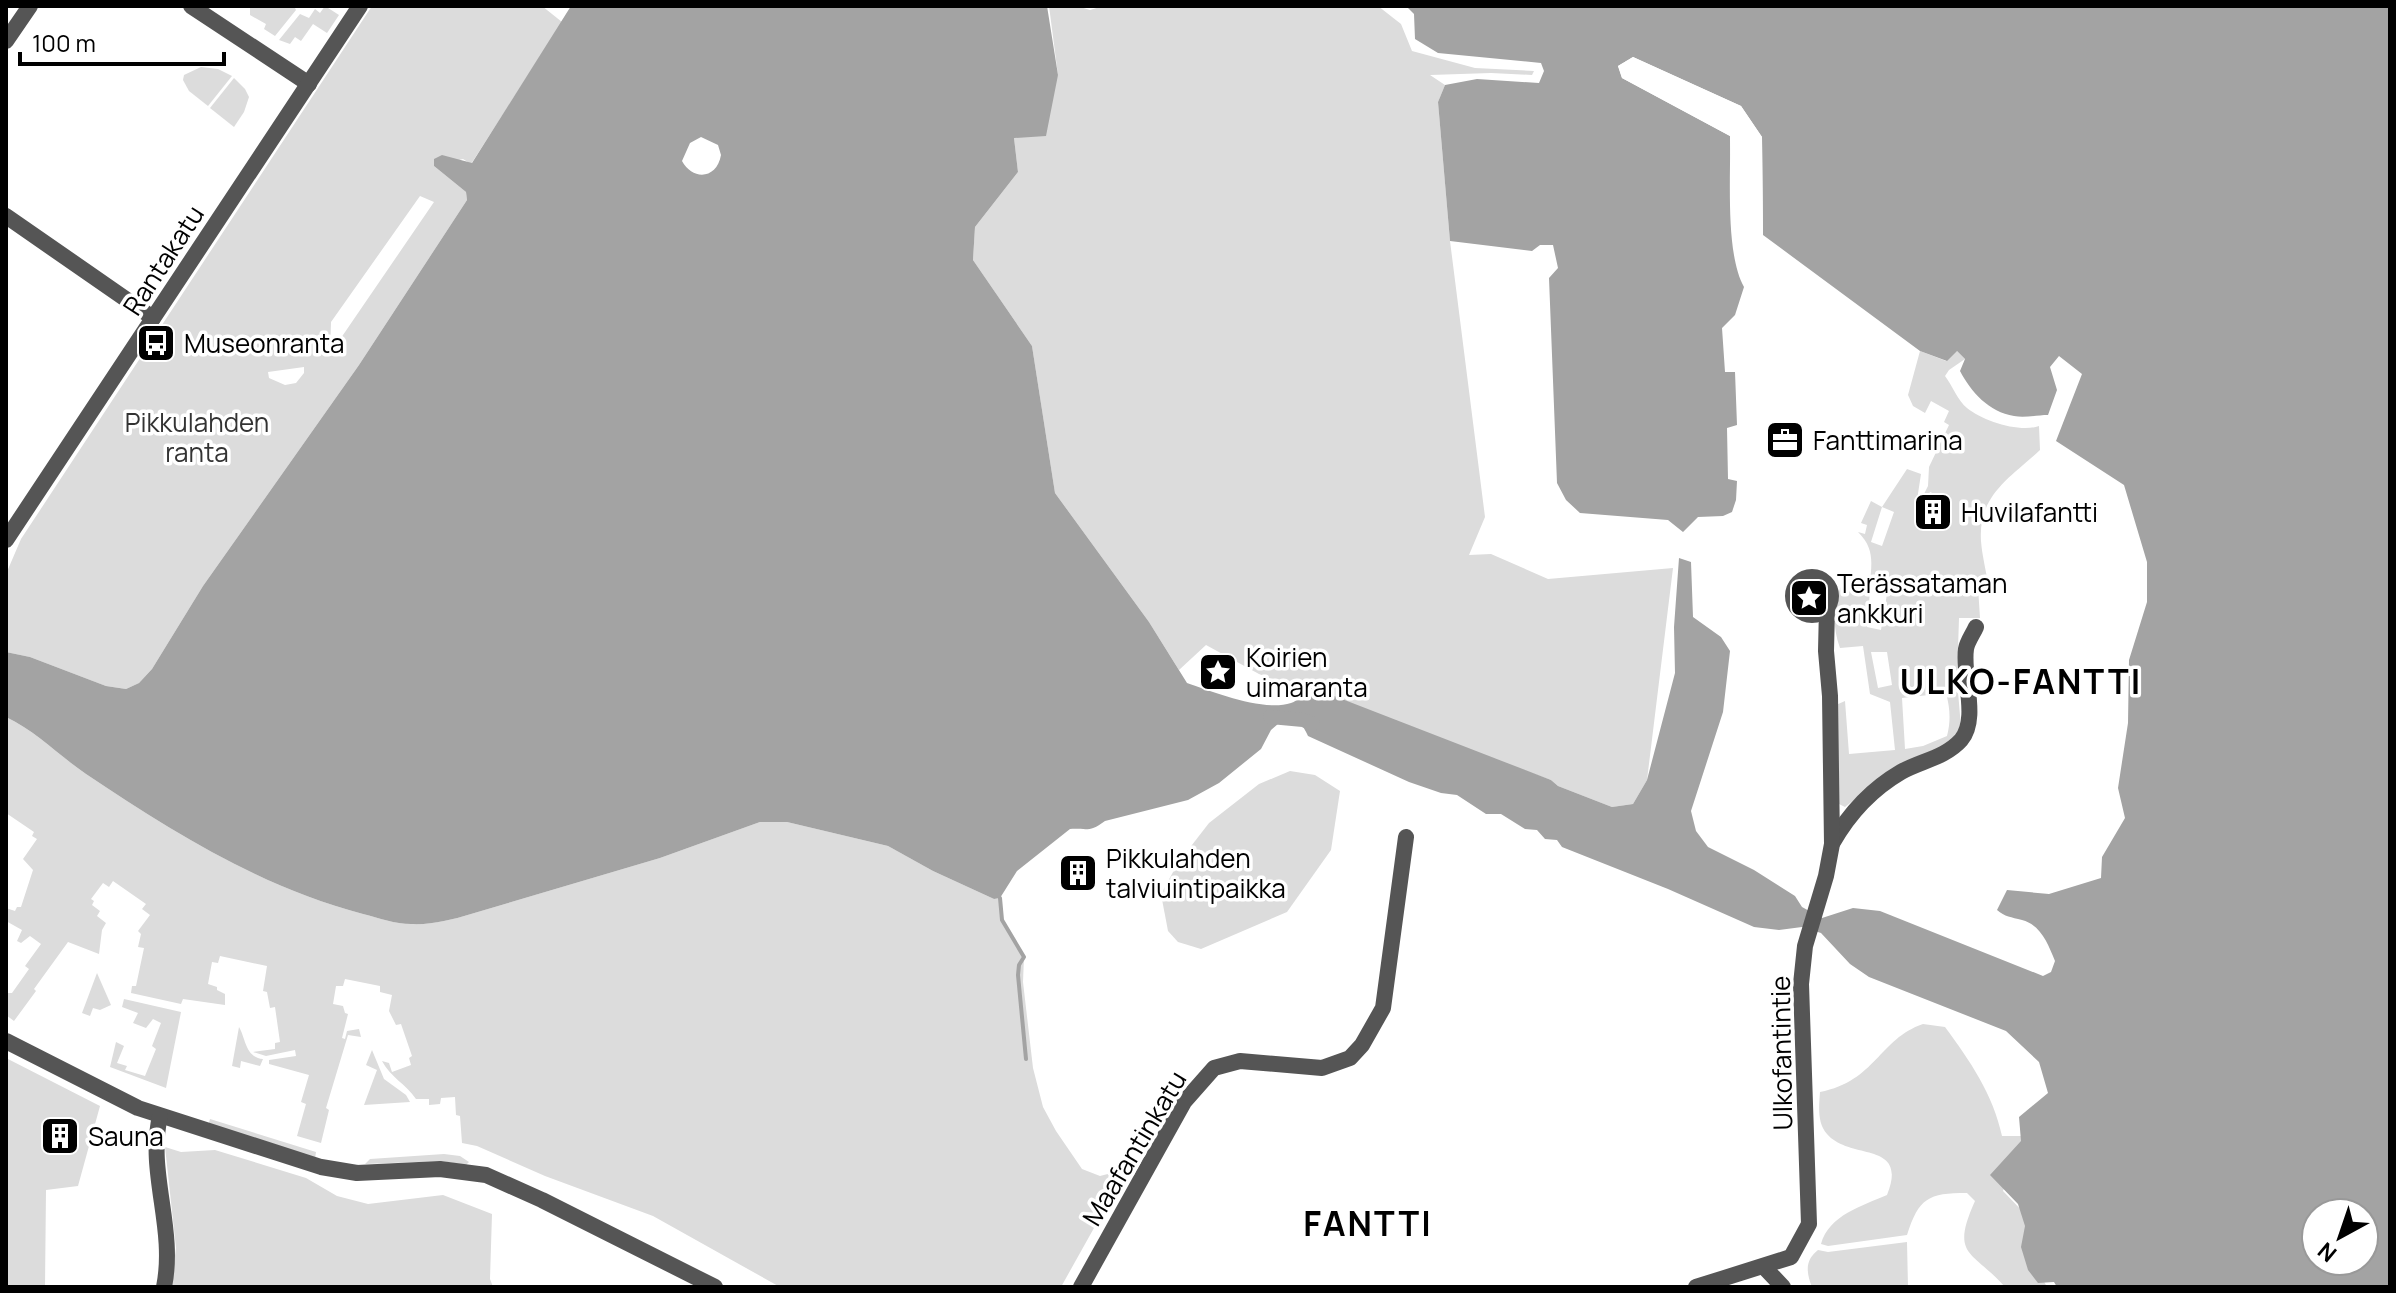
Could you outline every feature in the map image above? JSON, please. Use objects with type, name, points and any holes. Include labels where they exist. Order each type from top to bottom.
[{"type":"street","points":[[6,41],[30,6]]},
{"type":"street","points":[[191,6],[309,84]]},
{"type":"street","name":"Rantakatu","points":[[7,537],[360,6]]},
{"type":"street","points":[[6,216],[153,318]]},
{"type":"street","name":"Ulkofantintie","points":[[1696,1287],[1791,1257],[1809,1224],[1801,984],[1805,946],[1832,844],[1830,696],[1826,651],[1827,608],[1831,596],[1827,585],[1816,578],[1804,579],[1793,594],[1796,606],[1821,637],[1826,651]]},
{"type":"street","points":[[1805,614],[1817,615],[1827,608]]},
{"type":"street","points":[[1832,844],[1848,817],[1874,792],[1901,772],[1946,752],[1961,740],[1969,727],[1966,648],[1976,627]]},
{"type":"street","name":"Maafantinkatu","points":[[1081,1287],[1184,1102],[1214,1068],[1240,1061],[1322,1068],[1350,1058],[1362,1045],[1383,1008],[1406,837]]},
{"type":"street","points":[[6,1041],[138,1108],[334,1171],[357,1173],[440,1169],[486,1175],[715,1287]]},
{"type":"street","points":[[160,1116],[155,1139],[168,1238],[164,1287]]},
{"type":"street","points":[[1764,1267],[1783,1287]]},
{"type":"green space","points":[[250,6],[294,6],[296,10],[275,36],[264,29],[266,24],[250,15]]},
{"type":"green space","points":[[325,6],[339,15],[327,33],[313,24],[301,41],[295,37],[290,44],[279,40],[300,14],[309,18],[315,9],[320,13]]},
{"type":"green space","name":"Pikkulahden ranta","points":[[372,6],[542,6],[562,22],[471,164],[463,159],[434,166],[466,192],[467,200],[359,365],[203,586],[152,669],[139,683],[126,689],[106,686],[30,657],[6,652],[6,574],[21,539]],"holes":[[[420,196],[434,202],[330,354],[331,322]],[[304,367],[304,373],[296,383],[285,385],[269,378],[268,372]]]},
{"type":"green space","points":[[1049,6],[1077,6],[1090,10],[1103,6],[1378,6],[1401,24],[1412,51],[1475,68],[1534,71],[1532,75],[1430,75],[1445,85],[1438,102],[1450,241],[1485,517],[1469,555],[1491,554],[1548,579],[1673,568],[1647,780],[1633,804],[1612,807],[1558,786],[1551,780],[1259,674],[1206,645],[1179,670],[1149,622],[1055,493],[1032,346],[973,260],[975,227],[1018,172],[1014,138],[1058,75]]},
{"type":"green space","points":[[201,67],[218,69],[232,76],[208,106],[189,91],[183,80],[184,75]]},
{"type":"green space","points":[[234,78],[249,97],[234,127],[210,108]]},
{"type":"green space","points":[[1956,350],[1965,359],[1945,376],[1964,405],[1982,417],[2002,424],[2022,428],[2039,426],[2040,450],[1990,499],[1981,525],[1988,584],[1978,587],[1980,618],[1959,618],[1957,680],[1961,727],[1945,747],[1900,764],[1845,807],[1839,804],[1836,705],[1845,701],[1849,754],[1895,750],[1890,702],[1870,694],[1863,646],[1840,648],[1835,621],[1838,596],[1844,578],[1870,583],[1871,555],[1858,532],[1865,534],[1867,525],[1861,523],[1871,501],[1882,507],[1907,469],[1921,474],[1917,500],[1925,504],[1919,519],[1938,527],[1949,500],[1930,492],[1928,496],[1924,494],[1928,486],[1929,467],[1949,425],[1944,422],[1949,411],[1931,401],[1925,413],[1913,406],[1908,395],[1920,351],[1946,361]],"holes":[[[1882,507],[1894,512],[1882,546],[1871,542]],[[1870,591],[1887,594],[1881,630],[1867,627]],[[1871,652],[1887,652],[1892,685],[1878,688]],[[1946,693],[1950,714],[1947,736],[1923,746],[1905,749],[1902,698]]]},
{"type":"green space","points":[[6,717],[118,795],[218,856],[326,903],[399,923],[426,924],[464,916],[660,858],[760,822],[787,822],[888,846],[933,871],[994,899],[1000,898],[1002,920],[1024,957],[1023,982],[1033,1068],[1043,1107],[1082,1169],[1100,1176],[1127,1169],[1061,1287],[780,1287],[653,1216],[545,1176],[477,1146],[462,1143],[455,1097],[441,1098],[440,1104],[429,1105],[429,1099],[416,1099],[382,1061],[389,1063],[392,1072],[411,1065],[409,1058],[412,1056],[401,1024],[396,1025],[389,1011],[392,995],[380,992],[380,986],[345,979],[343,986],[336,986],[333,1004],[343,1006],[348,1014],[342,1038],[345,1039],[347,1031],[359,1029],[361,1037],[348,1035],[326,1108],[329,1110],[321,1143],[297,1136],[306,1104],[301,1102],[309,1075],[269,1064],[269,1060],[296,1056],[295,1050],[266,1056],[253,1052],[275,1049],[275,1043],[280,1042],[275,1007],[270,1008],[267,992],[263,991],[267,966],[220,956],[218,963],[212,962],[208,984],[225,994],[225,1005],[183,999],[181,1004],[131,993],[132,986],[136,986],[144,948],[138,947],[141,934],[138,931],[150,915],[142,909],[146,904],[113,881],[109,887],[103,883],[91,899],[94,901],[92,905],[100,911],[97,916],[106,923],[99,954],[68,942],[14,1021],[6,1015],[6,993],[12,993],[29,969],[25,966],[41,944],[30,936],[21,943],[17,941],[22,930],[6,921],[6,908],[15,911],[21,907],[33,870],[23,859],[37,839],[32,836],[34,832],[6,813]]},
{"type":"green space","points":[[1290,771],[1315,775],[1340,791],[1331,850],[1287,912],[1201,949],[1178,942],[1168,931],[1161,894],[1178,863],[1209,823],[1259,784]]},
{"type":"green space","points":[[97,973],[111,1005],[100,1010],[93,1008],[90,1016],[82,1013]]},
{"type":"green space","points":[[124,999],[181,1012],[166,1088],[110,1067],[116,1042],[124,1046],[117,1063],[127,1066],[125,1070],[145,1076],[156,1049],[152,1046],[161,1023],[153,1019],[146,1028],[133,1023],[138,1013],[122,1007]]},
{"type":"green space","points":[[1923,1024],[1945,1027],[1972,1065],[1987,1092],[2002,1136],[2030,1136],[2024,1126],[2028,1117],[2036,1138],[2035,1158],[2003,1191],[2028,1217],[2031,1227],[2028,1243],[2047,1287],[2005,1287],[1968,1251],[1964,1233],[1975,1201],[1967,1193],[1943,1194],[1927,1200],[1916,1213],[1907,1235],[1828,1246],[1821,1244],[1825,1234],[1839,1219],[1887,1195],[1892,1178],[1890,1166],[1884,1159],[1837,1142],[1827,1134],[1820,1120],[1820,1092],[1854,1079],[1896,1039]]},
{"type":"green space","points":[[239,1027],[249,1051],[263,1059],[260,1066],[241,1061],[240,1068],[232,1066]]},
{"type":"green space","points":[[372,1050],[384,1079],[406,1095],[410,1102],[364,1105],[377,1070],[366,1065]]},
{"type":"green space","points":[[6,1058],[100,1106],[78,1186],[46,1190],[45,1287],[6,1287]]},
{"type":"green space","points":[[210,1119],[316,1152],[315,1159],[208,1126]]},
{"type":"green space","points":[[165,1147],[181,1152],[215,1150],[306,1178],[337,1196],[368,1204],[443,1195],[492,1214],[490,1279],[493,1287],[171,1287],[176,1248]]},
{"type":"green space","points":[[444,1154],[460,1156],[469,1162],[466,1165],[441,1161],[365,1164],[370,1159]]},
{"type":"green space","points":[[1907,1242],[1908,1287],[1812,1287],[1808,1267],[1818,1250],[1828,1252]]},
{"type":"shaded area","points":[[571,6],[1047,6],[1058,75],[1046,136],[1014,138],[1018,172],[975,227],[973,260],[1032,346],[1055,493],[1149,622],[1187,683],[1239,700],[1267,705],[1294,702],[1311,687],[1551,780],[1558,786],[1612,807],[1633,804],[1647,780],[1675,673],[1674,627],[1679,558],[1691,562],[1693,617],[1721,637],[1730,651],[1723,712],[1691,811],[1696,831],[1708,847],[1754,870],[1795,896],[1802,907],[1822,918],[1853,908],[1880,911],[2043,976],[2051,972],[2055,961],[2043,936],[2029,922],[1997,910],[2007,890],[2049,894],[2101,878],[2102,857],[2125,818],[2118,788],[2128,723],[2129,660],[2147,602],[2147,562],[2124,485],[2056,441],[2082,374],[2059,356],[2050,367],[2057,390],[2048,415],[2014,416],[1989,406],[1964,379],[1960,371],[1965,359],[1957,351],[1947,361],[1920,351],[1763,235],[1762,137],[1741,106],[1633,57],[1618,66],[1622,78],[1730,136],[1731,235],[1744,287],[1735,315],[1722,328],[1725,372],[1735,372],[1737,425],[1727,428],[1728,479],[1737,481],[1736,500],[1732,512],[1723,516],[1698,517],[1683,532],[1668,520],[1580,513],[1566,500],[1557,483],[1549,278],[1558,268],[1553,245],[1540,245],[1532,251],[1450,241],[1438,102],[1445,85],[1477,79],[1539,83],[1544,71],[1541,63],[1438,53],[1415,39],[1414,14],[1406,6],[2390,6],[2390,1287],[2057,1287],[2054,1282],[2038,1283],[2028,1270],[2021,1247],[2025,1226],[2018,1204],[1990,1175],[2021,1141],[2019,1117],[2048,1093],[2039,1062],[2006,1031],[1869,977],[1850,964],[1821,933],[1802,927],[1779,930],[1754,927],[1562,847],[1557,840],[1545,839],[1537,830],[1525,829],[1501,814],[1486,814],[1457,795],[1409,782],[1308,736],[1300,723],[1286,717],[1271,730],[1261,749],[1219,783],[1188,800],[1105,821],[1091,829],[1070,829],[1017,871],[1000,898],[994,899],[888,846],[787,822],[760,822],[660,858],[464,916],[419,924],[387,920],[326,903],[218,856],[86,774],[37,736],[6,717],[6,652],[30,657],[106,686],[126,689],[139,683],[152,669],[203,586],[359,365],[467,200],[466,192],[434,166],[434,159],[442,155],[472,163]],"holes":[[[701,137],[718,145],[721,155],[719,163],[710,173],[692,172],[682,161],[690,143]]]},
{"type":"pier","points":[[1633,57],[1741,106],[1762,137],[1763,235],[1759,235],[1758,138],[1738,109],[1634,61],[1623,68],[1625,75],[1733,134],[1737,236],[1733,236],[1730,136],[1622,78],[1618,66]]},
{"type":"waterway","points":[[1270,717],[1313,724]]},
{"type":"waterway","points":[[1000,898],[1002,920],[1024,957],[1018,975],[1026,1059]]},
{"type":"place","name":"Museonranta","points":[[156,343]]},
{"type":"place","name":"Fanttimarina","points":[[1785,440]]},
{"type":"place","name":"Huvilafantti","points":[[1933,512]]},
{"type":"place","name":"Terässataman ankkuri","points":[[1809,598]]},
{"type":"place","name":"Koirien uimaranta","points":[[1218,672]]},
{"type":"place","name":"Pikkulahden talviuintipaikka","points":[[1078,873]]},
{"type":"place","name":"Sauna","points":[[60,1136]]},
{"type":"district","name":"ULKO-FANTTI","points":[[2021,681]]},
{"type":"district","name":"FANTTI","points":[[1368,1223]]}]
